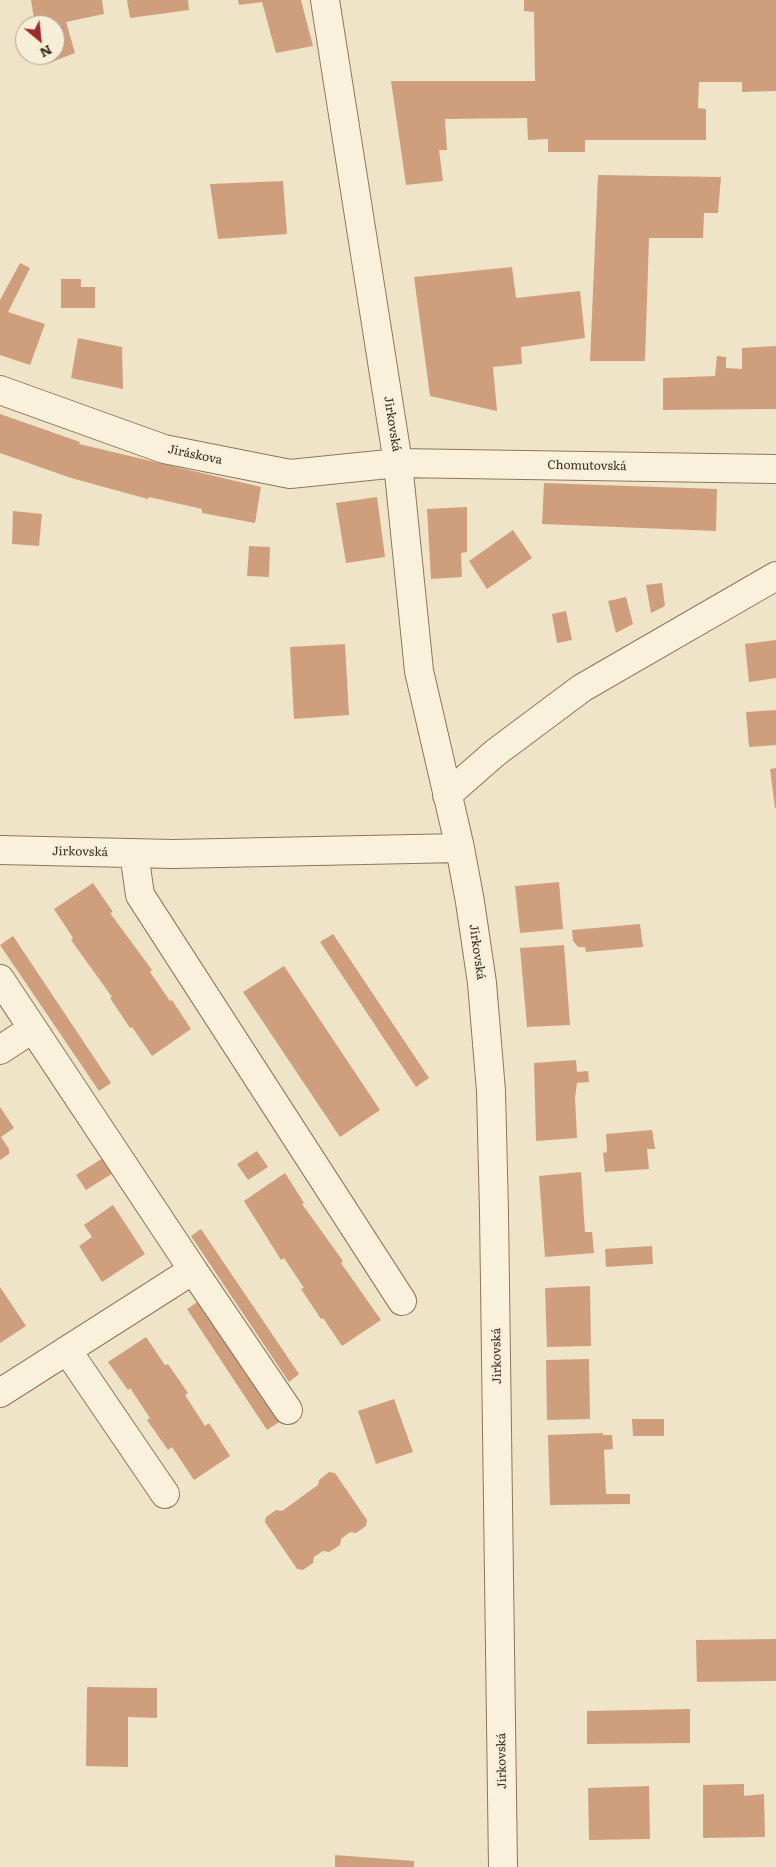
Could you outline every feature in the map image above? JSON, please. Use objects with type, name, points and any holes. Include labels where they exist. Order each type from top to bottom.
[{"type":"street","name":"Jirkovská","points":[[325,0],[398,463],[419,672],[460,848],[482,983],[491,1091],[500,1537],[503,1867]]},
{"type":"street","name":"Jiráskova","points":[[0,390],[164,449],[290,474],[398,463]]},
{"type":"street","name":"Chomutovská","points":[[398,463],[776,469]]},
{"type":"street","points":[[447,795],[495,752],[582,688],[776,576]]},
{"type":"street","name":"Jirkovská","points":[[0,850],[173,854],[460,848]]},
{"type":"street","points":[[134,853],[140,895],[402,1302]]},
{"type":"street","points":[[0,979],[288,1410]]},
{"type":"street","points":[[0,1050],[32,1029]]},
{"type":"street","points":[[0,1392],[194,1270]]},
{"type":"street","points":[[67,1350],[165,1494]]},
{"type":"building","points":[[31,0],[102,0],[104,14],[66,22],[75,53],[65,57],[65,15],[33,15]]},
{"type":"building","points":[[127,0],[188,0],[189,10],[130,18]]},
{"type":"building","points":[[238,0],[301,0],[313,46],[276,53],[262,2],[239,5]]},
{"type":"building","points":[[524,0],[776,0],[776,91],[742,92],[742,82],[699,82],[698,108],[706,109],[706,140],[585,140],[585,152],[548,152],[548,139],[528,140],[527,118],[445,119],[447,150],[439,150],[443,181],[406,185],[391,81],[535,81],[534,12],[524,11]]},
{"type":"building","points":[[598,175],[721,177],[718,213],[704,213],[703,238],[649,238],[645,361],[590,361]]},
{"type":"building","points":[[283,181],[287,234],[218,239],[210,184]]},
{"type":"building","points":[[20,263],[30,268],[8,312],[45,324],[30,365],[0,355],[0,300]]},
{"type":"building","points":[[512,267],[516,298],[580,291],[585,338],[521,347],[522,364],[493,367],[497,411],[430,396],[414,277]]},
{"type":"building","points":[[61,279],[81,279],[81,287],[95,287],[95,308],[61,308]]},
{"type":"building","points":[[78,338],[122,347],[123,389],[71,378]]},
{"type":"building","points":[[776,346],[776,409],[663,410],[663,378],[715,376],[717,356],[726,357],[726,368],[742,369],[742,348]]},
{"type":"building","points":[[0,414],[80,442],[79,444],[261,487],[255,523],[202,513],[202,509],[149,497],[148,499],[71,478],[0,453]]},
{"type":"building","points":[[544,483],[717,489],[716,531],[542,524]]},
{"type":"building","points":[[377,497],[385,557],[346,563],[336,503]]},
{"type":"building","points":[[467,507],[467,552],[461,553],[462,577],[431,579],[427,509]]},
{"type":"building","points":[[13,511],[42,514],[39,546],[12,544]]},
{"type":"building","points":[[513,530],[532,558],[487,589],[469,561]]},
{"type":"building","points":[[249,546],[270,547],[269,577],[247,576]]},
{"type":"building","points":[[662,583],[665,606],[651,613],[646,585]]},
{"type":"building","points":[[626,597],[633,624],[616,633],[608,601]]},
{"type":"building","points":[[566,611],[572,640],[557,643],[552,614]]},
{"type":"building","points":[[776,640],[776,678],[749,682],[745,644]]},
{"type":"building","points":[[345,644],[349,715],[294,719],[290,647]]},
{"type":"building","points":[[776,710],[776,745],[749,747],[746,712]]},
{"type":"building","points":[[776,768],[776,808],[775,808],[770,769]]},
{"type":"building","points":[[559,882],[563,929],[520,933],[515,886]]},
{"type":"building","points":[[93,883],[113,912],[110,913],[152,970],[150,972],[170,1001],[172,1000],[191,1029],[152,1056],[132,1027],[130,1028],[110,998],[112,997],[71,940],[73,938],[54,909]]},
{"type":"building","points":[[640,924],[643,947],[586,952],[585,947],[578,947],[573,941],[572,930]]},
{"type":"building","points":[[333,934],[429,1078],[416,1087],[320,942]]},
{"type":"building","points":[[13,936],[111,1083],[99,1091],[0,945]]},
{"type":"building","points":[[564,945],[570,1025],[527,1027],[520,948]]},
{"type":"building","points":[[284,966],[380,1110],[340,1137],[243,992]]},
{"type":"building","points":[[576,1060],[577,1072],[588,1071],[589,1082],[577,1083],[575,1098],[577,1138],[536,1141],[534,1063]]},
{"type":"building","points":[[0,1107],[14,1128],[1,1137],[9,1149],[9,1154],[0,1160]]},
{"type":"building","points":[[652,1130],[655,1149],[647,1149],[649,1169],[605,1172],[603,1153],[607,1152],[606,1134]]},
{"type":"building","points":[[257,1151],[268,1167],[248,1180],[237,1164]]},
{"type":"building","points":[[103,1158],[113,1173],[86,1190],[76,1175]]},
{"type":"building","points":[[581,1172],[585,1232],[592,1232],[594,1253],[545,1257],[539,1176]]},
{"type":"building","points":[[285,1173],[304,1203],[302,1204],[343,1261],[341,1263],[381,1320],[342,1346],[301,1289],[304,1288],[284,1258],[281,1260],[244,1201]]},
{"type":"building","points":[[113,1205],[145,1254],[102,1282],[79,1246],[92,1237],[84,1225]]},
{"type":"building","points":[[201,1229],[299,1374],[289,1382],[191,1236]]},
{"type":"building","points":[[652,1246],[653,1264],[606,1267],[605,1249]]},
{"type":"building","points":[[590,1286],[591,1346],[547,1347],[545,1288]]},
{"type":"building","points":[[0,1287],[26,1326],[0,1343]]},
{"type":"building","points":[[199,1301],[279,1422],[267,1430],[187,1309]]},
{"type":"building","points":[[146,1337],[165,1365],[168,1364],[188,1393],[185,1395],[205,1426],[209,1423],[230,1456],[194,1480],[172,1447],[168,1450],[147,1420],[150,1418],[130,1388],[128,1390],[108,1362]]},
{"type":"building","points":[[589,1359],[590,1419],[547,1420],[546,1360]]},
{"type":"building","points":[[394,1399],[413,1452],[376,1464],[358,1411]]},
{"type":"building","points":[[632,1419],[664,1419],[664,1436],[633,1436]]},
{"type":"building","points":[[603,1433],[603,1435],[612,1435],[613,1449],[604,1450],[606,1494],[630,1494],[630,1504],[550,1505],[548,1435]]},
{"type":"building","points":[[329,1472],[335,1473],[367,1520],[366,1526],[356,1533],[350,1532],[341,1539],[340,1545],[329,1552],[323,1551],[314,1557],[313,1563],[303,1570],[297,1569],[265,1522],[266,1517],[276,1510],[282,1511],[318,1485],[319,1480]]},
{"type":"building","points":[[776,1639],[776,1681],[697,1682],[696,1640]]},
{"type":"building","points":[[87,1687],[157,1688],[157,1718],[128,1717],[128,1767],[86,1766]]},
{"type":"building","points":[[690,1709],[690,1743],[587,1744],[587,1711]]},
{"type":"building","points":[[744,1784],[744,1796],[764,1794],[765,1837],[703,1838],[703,1785]]},
{"type":"building","points":[[649,1786],[650,1839],[589,1840],[588,1788]]},
{"type":"building","points":[[335,1855],[414,1861],[414,1867],[335,1867]]}]
